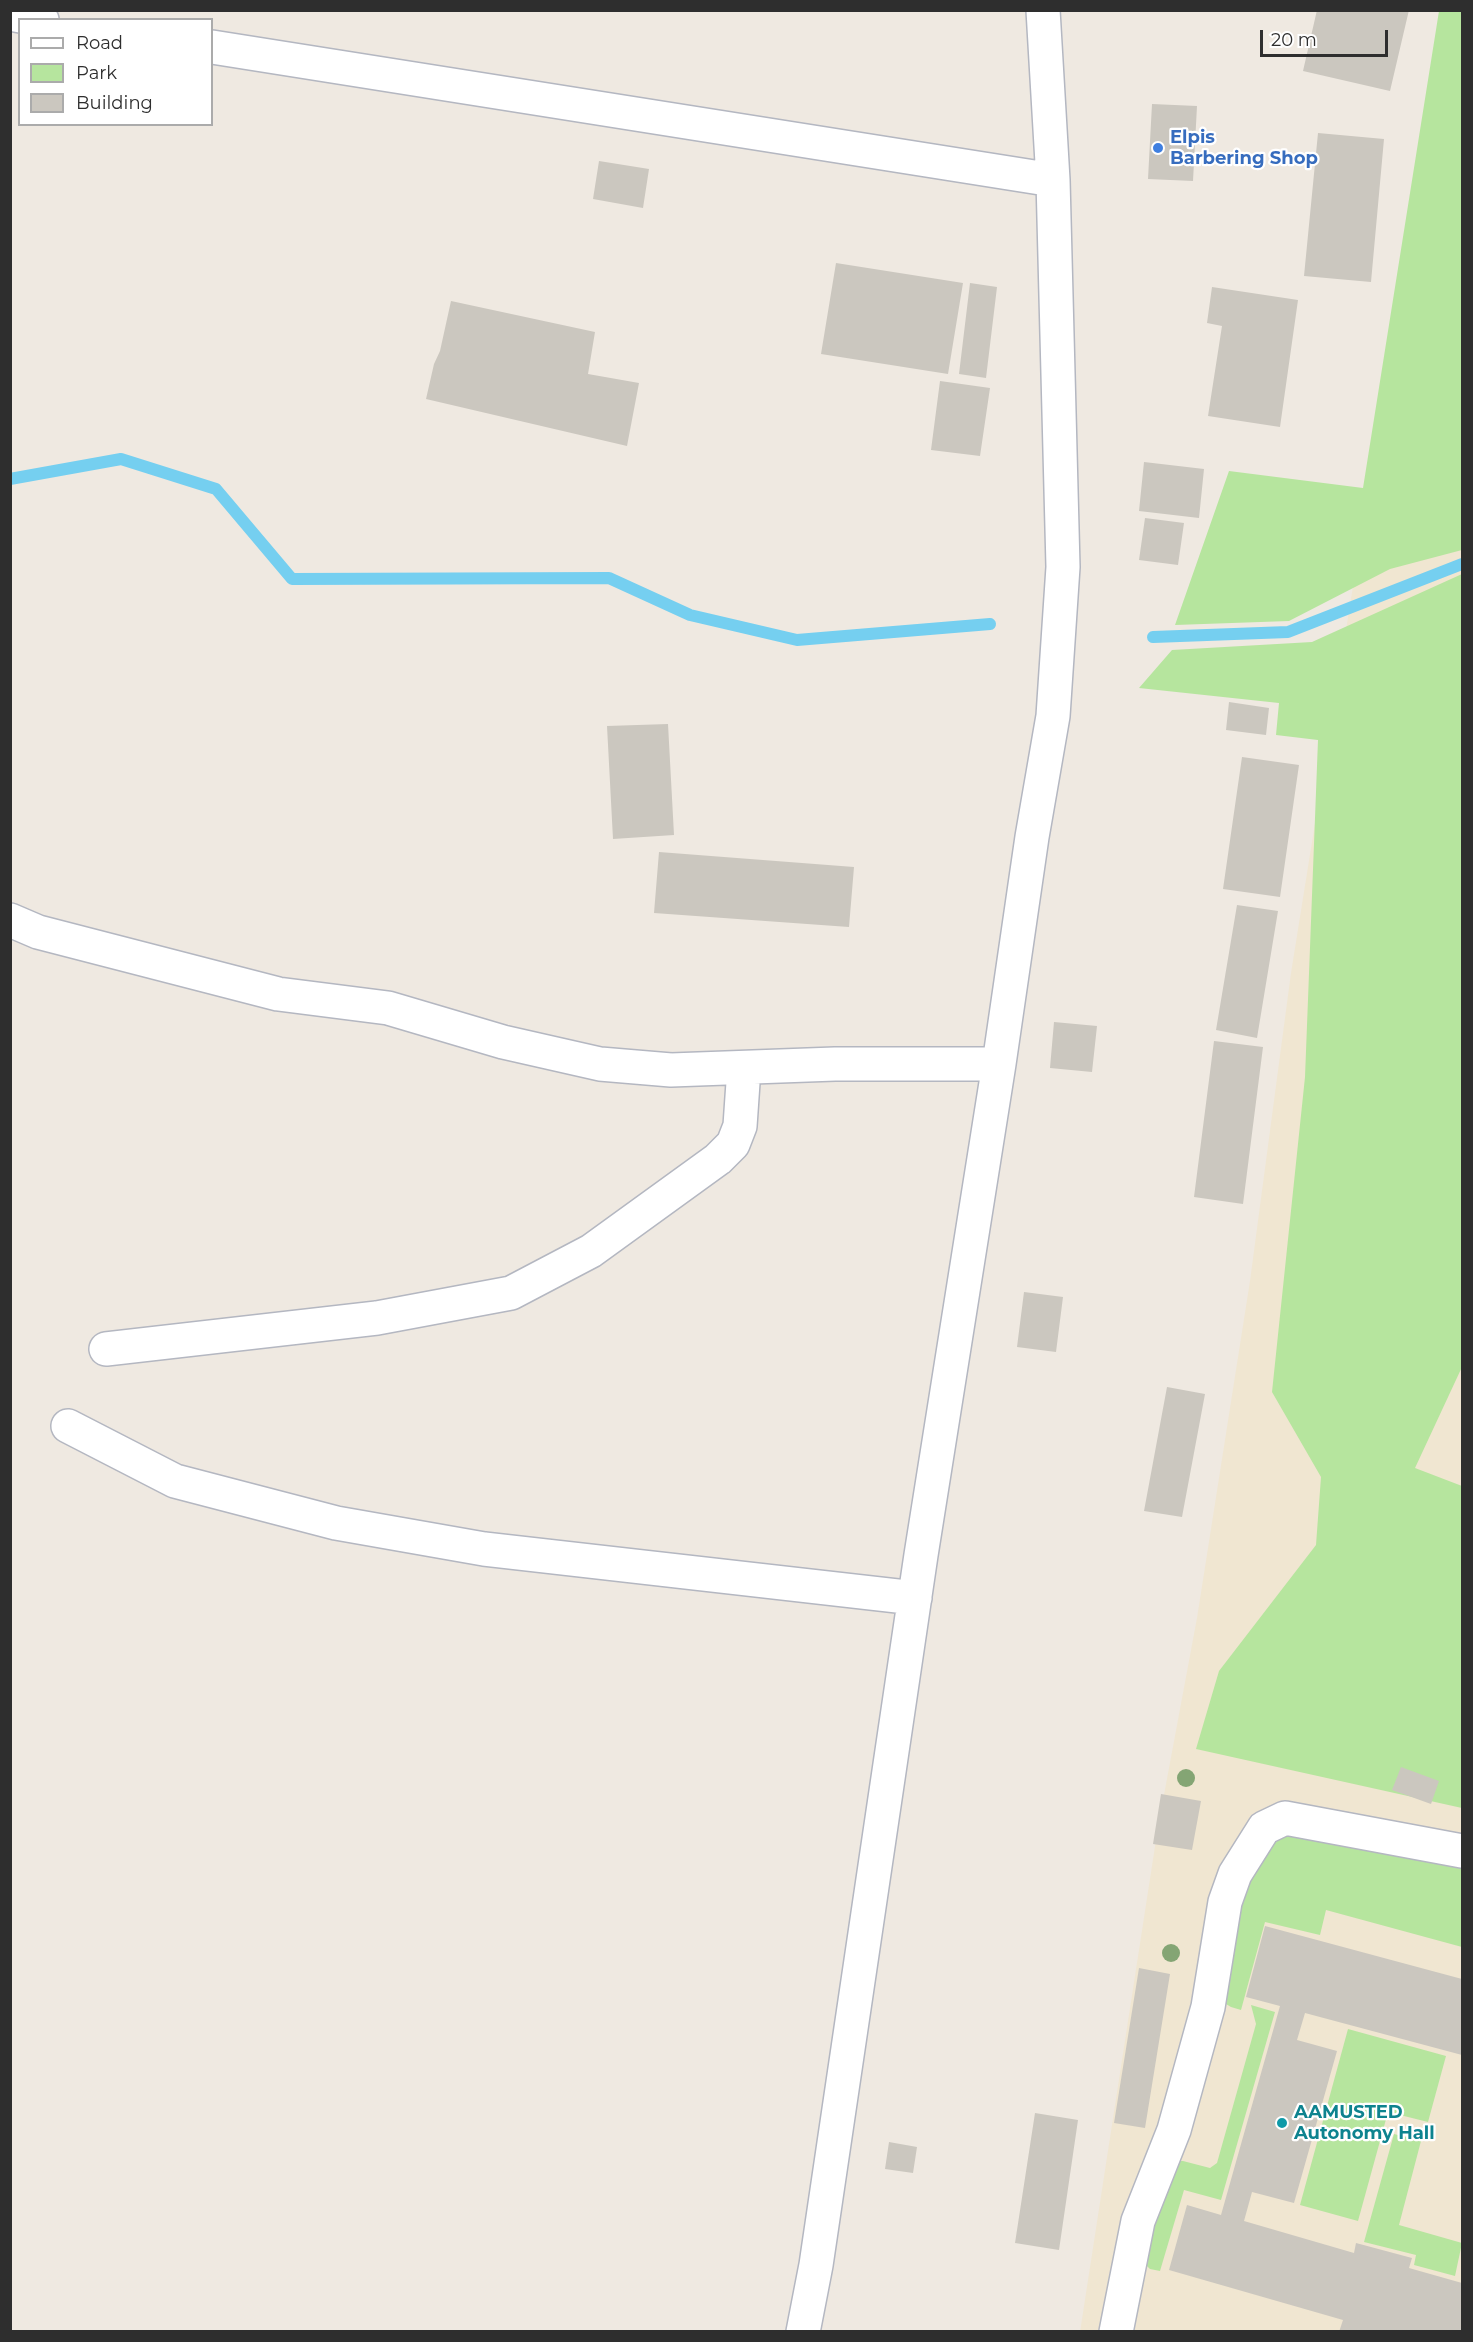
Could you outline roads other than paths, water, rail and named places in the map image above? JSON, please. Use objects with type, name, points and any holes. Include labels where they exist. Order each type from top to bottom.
[{"type":"street","points":[[802,2331],[818,2253],[915,1598],[999,1064],[1032,837],[1053,716],[1063,567],[1053,180],[1043,10]]},
{"type":"street","points":[[10,14],[31,18]]},
{"type":"street","points":[[213,47],[1053,180]]},
{"type":"street","points":[[10,920],[38,932],[278,994],[388,1008],[503,1042],[600,1064],[671,1070],[835,1064],[999,1064]]},
{"type":"street","points":[[106,1349],[377,1318],[511,1293],[591,1251],[718,1159],[733,1144],[740,1126],[744,1068]]},
{"type":"street","points":[[68,1426],[175,1481],[336,1523],[484,1549],[915,1598]]},
{"type":"street","points":[[1116,2331],[1138,2222],[1174,2130],[1208,2007],[1225,1902],[1235,1874],[1264,1828],[1285,1818],[1462,1851]]},
{"type":"waterway","points":[[10,479],[121,459],[216,489],[292,579],[609,578],[690,615],[797,640],[990,624]]},
{"type":"waterway","points":[[1153,637],[1288,632],[1462,564]]},
{"type":"place","name":"Elpis Barbering Shop","points":[[1158,148]]},
{"type":"place","name":"AAMUSTED Autonomy Hall","points":[[1282,2123]]}]
